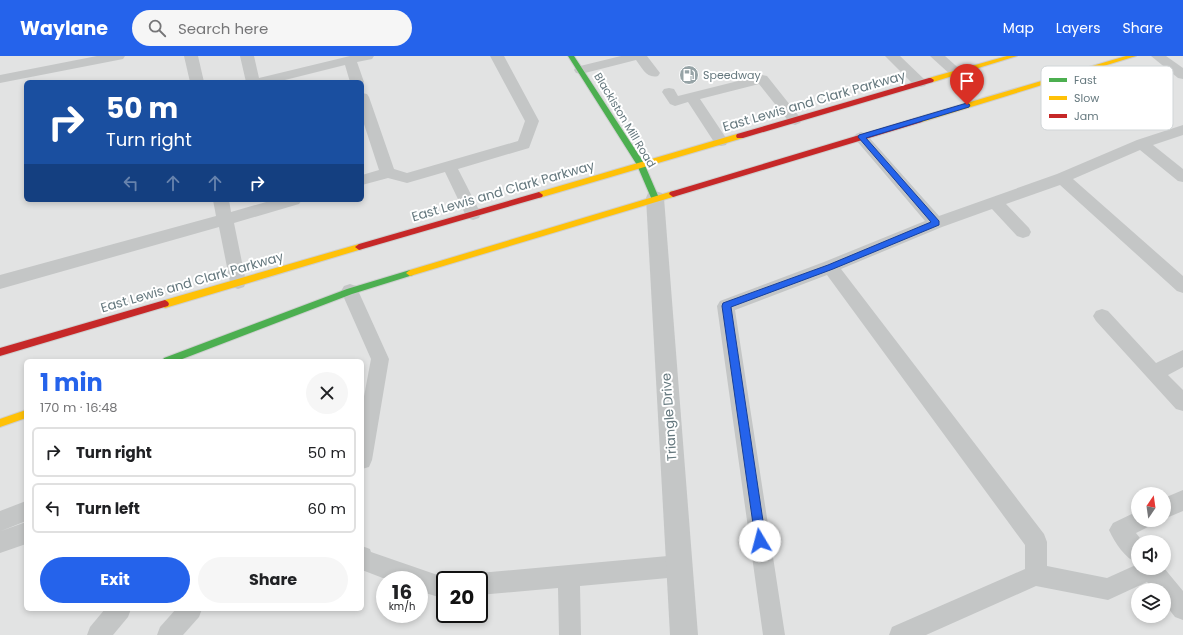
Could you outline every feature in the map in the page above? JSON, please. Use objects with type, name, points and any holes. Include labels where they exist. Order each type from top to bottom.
[{"type":"main road","name":"Blackiston Mill Road","points":[[571,56],[641,165],[655,198]]},
{"type":"main road","name":"East Lewis and Clark Parkway","points":[[0,352],[1014,56]]},
{"type":"main road","points":[[1099,66],[1133,56]]},
{"type":"main road","points":[[171,359],[350,291],[655,198],[1041,83]]},
{"type":"main road","points":[[0,423],[24,415]]},
{"type":"street","name":"Triangle Drive","points":[[655,198],[684,635]]},
{"type":"lane","points":[[0,79],[118,56]]},
{"type":"lane","points":[[191,56],[197,80]]},
{"type":"lane","points":[[247,56],[253,80]]},
{"type":"lane","points":[[266,80],[322,61],[350,60],[367,56]]},
{"type":"lane","points":[[364,179],[388,173],[407,178],[524,144],[532,121],[497,56]]},
{"type":"lane","points":[[581,70],[639,56],[653,73]]},
{"type":"lane","points":[[892,56],[920,83]]},
{"type":"lane","points":[[937,56],[957,73]]},
{"type":"lane","points":[[1158,56],[1172,66]]},
{"type":"lane","points":[[350,60],[356,80]]},
{"type":"lane","points":[[1173,67],[1183,74]]},
{"type":"lane","points":[[668,92],[676,100],[762,79],[795,120]]},
{"type":"lane","points":[[690,97],[721,141]]},
{"type":"lane","points":[[364,103],[388,173]]},
{"type":"lane","points":[[774,635],[726,306],[830,267],[936,223],[1062,178],[1142,144],[1183,130]]},
{"type":"lane","points":[[861,137],[936,223]]},
{"type":"lane","points":[[1142,144],[1183,177]]},
{"type":"lane","points":[[449,166],[473,214]]},
{"type":"lane","points":[[1062,178],[1183,286]]},
{"type":"lane","points":[[221,202],[238,282]]},
{"type":"lane","points":[[0,282],[287,202]]},
{"type":"lane","points":[[994,202],[1023,232]]},
{"type":"lane","points":[[830,267],[1036,542],[1036,575]]},
{"type":"lane","points":[[350,291],[380,359],[365,426],[364,437]]},
{"type":"lane","points":[[1102,316],[1183,403]]},
{"type":"lane","points":[[1154,373],[1183,358]]},
{"type":"lane","points":[[1171,506],[1183,500]]},
{"type":"lane","points":[[0,521],[24,512]]},
{"type":"lane","points":[[1131,525],[1120,530],[1131,544]]},
{"type":"lane","points":[[0,542],[24,534]]},
{"type":"lane","points":[[364,560],[394,571]]},
{"type":"lane","points":[[488,583],[679,566]]},
{"type":"lane","points":[[900,635],[1036,575],[1108,589],[1131,573]]},
{"type":"lane","points":[[1156,575],[1183,609]]},
{"type":"lane","points":[[569,576],[570,635]]},
{"type":"lane","points":[[98,635],[118,611]]},
{"type":"lane","points":[[168,635],[190,611]]},
{"type":"shaded area","points":[[0,56],[1183,56],[1183,635],[0,635]]},
{"type":"traffic: fast","points":[[571,56],[641,165],[655,198]]},
{"type":"traffic: fast","points":[[172,359],[350,291],[410,273]]},
{"type":"traffic: slow","points":[[931,80],[1014,56]]},
{"type":"traffic: slow","points":[[1100,66],[1133,56]]},
{"type":"traffic: slow","points":[[919,120],[1041,84]]},
{"type":"traffic: slow","points":[[539,195],[740,136]]},
{"type":"traffic: slow","points":[[410,273],[673,194]]},
{"type":"traffic: slow","points":[[165,304],[359,247]]},
{"type":"traffic: slow","points":[[0,423],[24,415]]},
{"type":"traffic: jam","points":[[740,136],[931,80]]},
{"type":"traffic: jam","points":[[673,194],[919,120]]},
{"type":"traffic: jam","points":[[359,247],[539,195]]},
{"type":"traffic: jam","points":[[0,352],[165,304]]},
{"type":"place","name":"Speedway","points":[[689,75]]},
{"type":"route","points":[[760,541],[726,306],[830,267],[936,223],[861,137],[967,105]]}]
